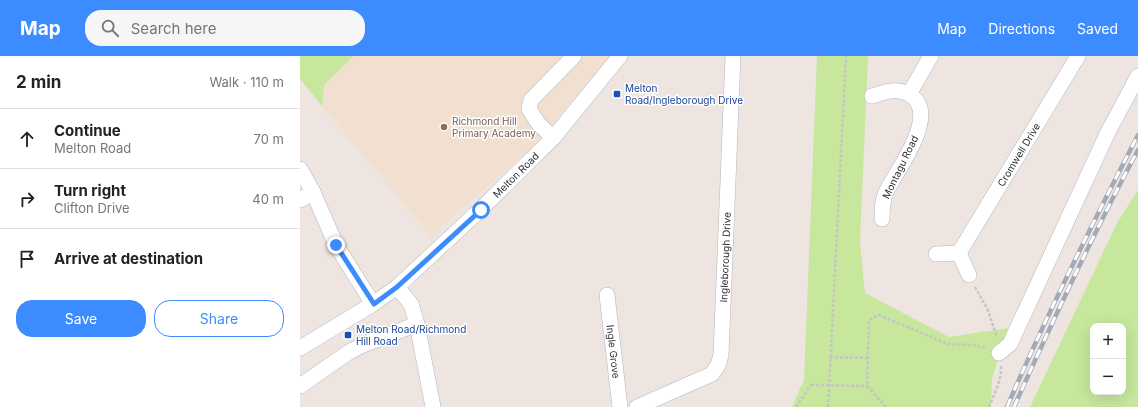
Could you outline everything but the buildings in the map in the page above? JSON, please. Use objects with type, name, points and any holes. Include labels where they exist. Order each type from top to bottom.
[{"type":"street","points":[[553,138],[538,123],[529,109],[531,100],[574,56]]},
{"type":"street","name":"Melton Road","points":[[300,348],[374,304],[397,287],[481,210],[553,138],[620,56]]},
{"type":"street","name":"Ingleborough Drive","points":[[637,407],[712,374],[718,365],[721,347],[733,56]]},
{"type":"street","points":[[872,96],[895,90],[909,94],[931,56]]},
{"type":"street","name":"Cromwell Drive","points":[[959,253],[1078,56]]},
{"type":"street","points":[[996,352],[1010,344],[1108,132],[1138,76]]},
{"type":"street","name":"Montagu Road","points":[[882,219],[882,203],[886,193],[905,161],[919,129],[920,113],[918,105],[914,98],[909,94]]},
{"type":"street","points":[[300,169],[313,192],[336,245],[374,304]]},
{"type":"street","points":[[300,200],[313,192]]},
{"type":"street","points":[[936,254],[959,253],[969,275]]},
{"type":"street","points":[[397,287],[411,304],[417,324],[433,407]]},
{"type":"street","name":"Ingle Grove","points":[[607,295],[620,407]]},
{"type":"street","points":[[300,386],[350,352],[363,345],[417,324]]},
{"type":"path","points":[[828,407],[846,56]]},
{"type":"path","points":[[886,407],[867,386],[869,320],[879,315],[948,344],[973,345],[996,352]]},
{"type":"path","points":[[830,356],[868,358]]},
{"type":"path","points":[[796,407],[811,385],[867,386]]},
{"type":"shaded area","name":"Richmond Hill Primary Academy","points":[[354,56],[610,56],[530,149],[431,236],[322,106],[324,85]]},
{"type":"green space","points":[[300,56],[354,56],[324,85],[322,106],[300,79]]},
{"type":"green space","points":[[817,56],[868,56],[860,242],[865,293],[949,337],[1008,328],[992,379],[991,407],[792,407],[804,380]]},
{"type":"green space","points":[[1138,190],[1138,407],[1030,407],[1117,223]]},
{"type":"railway","points":[[1007,407],[1070,270],[1138,135]]},
{"type":"railway","points":[[1014,407],[1074,277],[1138,150]]},
{"type":"place","name":"Melton Road/Ingleborough Drive","points":[[617,94]]},
{"type":"place","name":"Richmond Hill Primary Academy","points":[[444,127]]},
{"type":"place","name":"Melton Road/Richmond Hill Road","points":[[348,335]]},
{"type":"route","points":[[336,245],[355,277],[374,304],[397,287],[481,210]]}]
